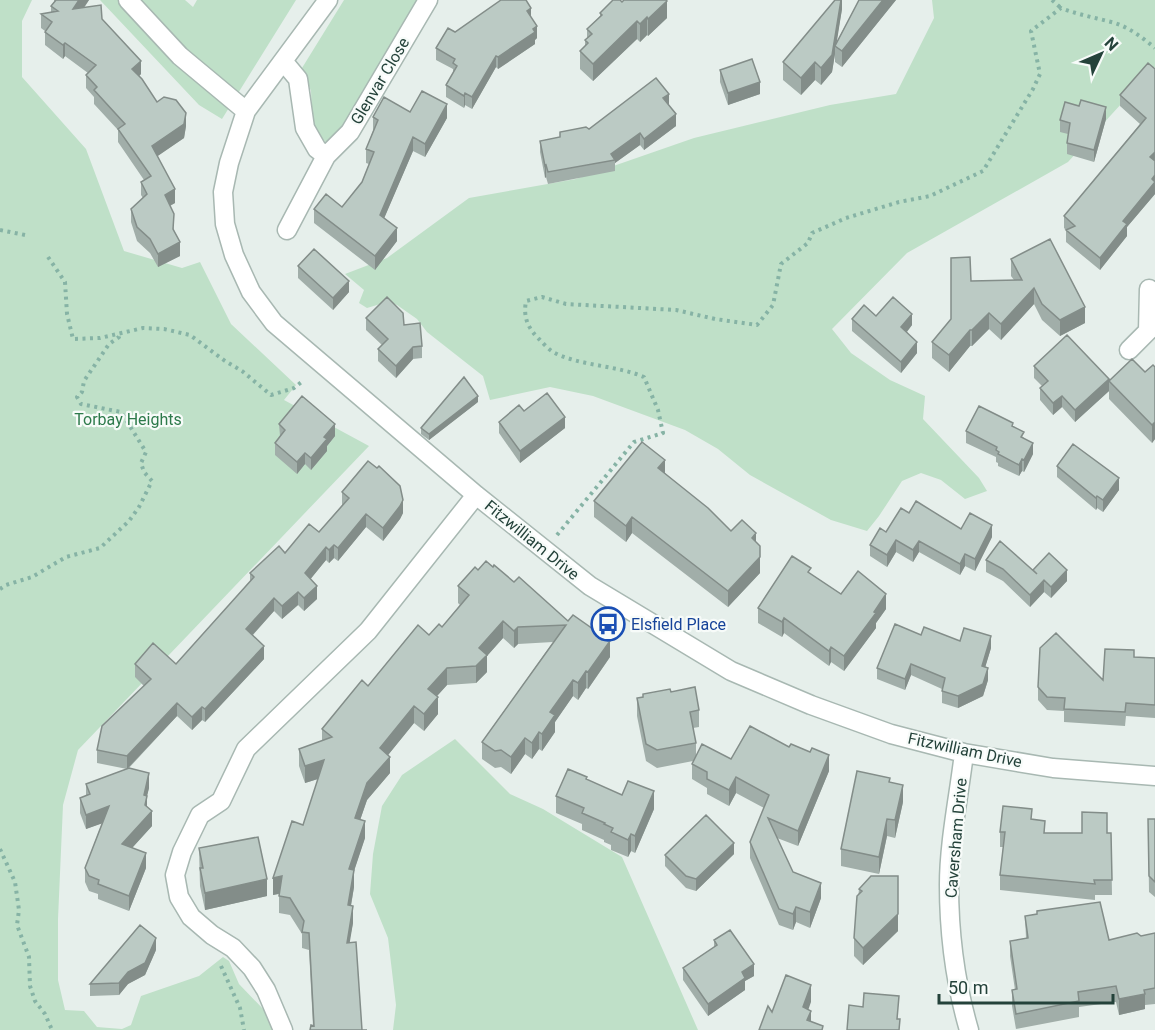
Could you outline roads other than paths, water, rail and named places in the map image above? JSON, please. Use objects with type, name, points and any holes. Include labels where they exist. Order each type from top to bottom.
[{"type":"street","points":[[128,0],[180,56],[246,111]]},
{"type":"street","name":"Fitzwilliam Drive","points":[[313,19],[322,0]]},
{"type":"street","name":"Fitzwilliam Drive","points":[[328,0],[246,111],[229,163],[223,192],[225,224],[234,255],[251,292],[274,323],[476,495],[590,586],[731,671],[811,705],[881,730],[964,753],[1053,768],[1155,776]]},
{"type":"street","name":"Glenvar Close","points":[[287,230],[326,156],[350,132],[428,0]]},
{"type":"street","points":[[283,61],[298,79],[305,128],[317,148],[326,156]]},
{"type":"street","points":[[1129,350],[1152,333],[1149,289]]},
{"type":"street","points":[[283,1030],[266,990],[252,968],[233,948],[212,935],[191,917],[179,897],[175,875],[182,852],[200,815],[221,801],[246,749],[368,632],[476,495]]},
{"type":"street","name":"Caversham Drive","points":[[964,753],[949,883],[951,943],[958,991],[969,1030]]},
{"type":"place","name":"Elsfield Place","points":[[608,624]]},
{"type":"park label","name":"Torbay Heights","points":[[128,419]]}]
